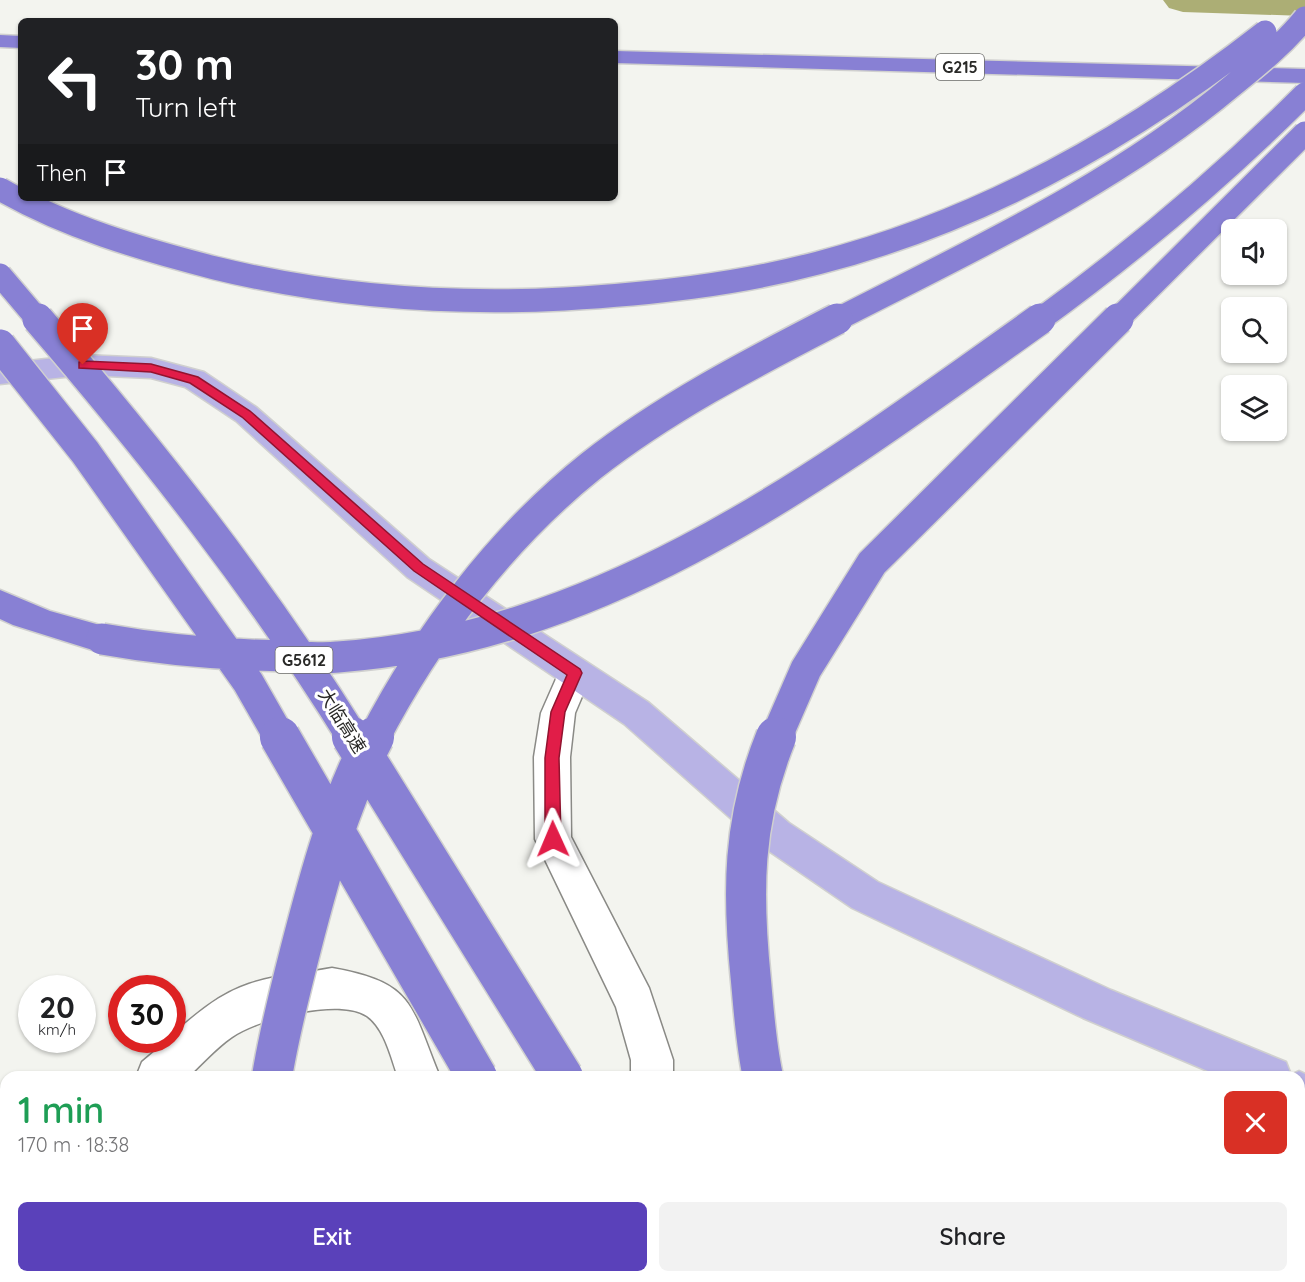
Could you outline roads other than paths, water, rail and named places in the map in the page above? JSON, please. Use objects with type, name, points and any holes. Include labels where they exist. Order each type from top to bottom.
[{"type":"highway","points":[[23,201],[38,209],[161,254],[242,276],[324,291],[400,299],[518,303],[602,298],[684,289],[765,276],[868,249],[932,225],[1025,185],[1096,147],[1188,89],[1304,0]]},
{"type":"highway","points":[[273,1071],[277,1040],[316,889],[346,795],[380,721],[439,628],[510,542],[562,491],[605,454],[690,400],[763,358],[1080,194],[1219,99],[1293,34],[1305,18]]},
{"type":"highway","points":[[0,41],[18,42]]},
{"type":"highway","name":"G215","points":[[618,57],[1305,76]]},
{"type":"highway","points":[[0,604],[23,616],[70,632],[153,649],[254,656],[339,657],[459,639],[507,626],[617,586],[720,535],[845,455],[1040,320],[1148,239],[1305,94]]},
{"type":"highway","points":[[762,1071],[747,943],[745,866],[756,800],[775,733],[804,670],[832,620],[872,563],[902,532],[1072,367],[1305,133]]},
{"type":"highway","points":[[0,189],[18,198]]},
{"type":"highway","name":"大临高速","points":[[0,275],[131,427],[216,537],[300,652],[559,1071]]},
{"type":"highway","points":[[0,345],[85,452],[168,565],[248,682],[474,1071]]},
{"type":"main road","points":[[0,374],[83,365],[151,368],[194,380],[246,414],[418,568],[636,712],[776,835],[865,894],[1097,1004],[1258,1071]]},
{"type":"street","points":[[575,673],[558,712],[552,758],[553,839],[635,1002],[652,1060],[652,1071]]},
{"type":"street","points":[[164,1071],[216,1023],[251,1003],[332,988],[366,994],[383,1003],[394,1016],[417,1071]]},
{"type":"waterway","points":[[1183,0],[1305,4]]}]
